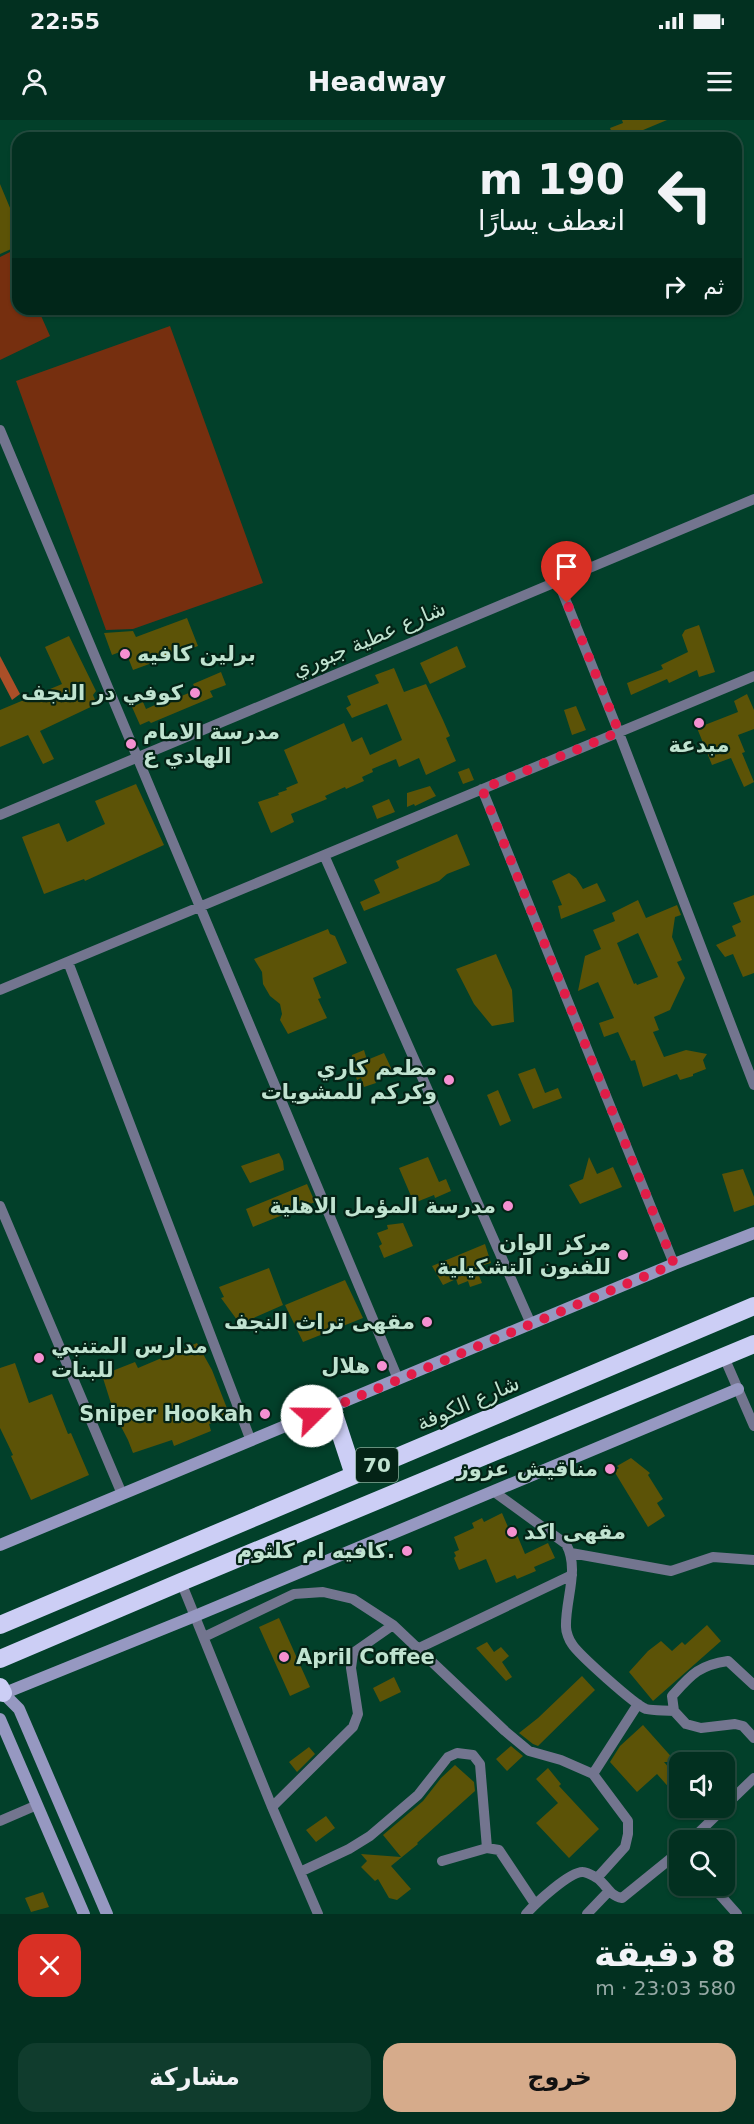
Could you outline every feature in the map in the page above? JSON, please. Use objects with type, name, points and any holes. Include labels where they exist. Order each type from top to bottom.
[{"type":"highway","name":"شارع الكوفة","points":[[0,1625],[754,1306]]},
{"type":"highway","name":"70","points":[[0,1659],[754,1344]]},
{"type":"highway","points":[[332,1408],[354,1475]]},
{"type":"street","points":[[0,430],[398,1379]]},
{"type":"street","name":"شارع عطية جبوري","points":[[0,815],[754,499]]},
{"type":"street","points":[[558,581],[619,732],[754,1085]]},
{"type":"street","points":[[0,990],[754,677]]},
{"type":"street","points":[[482,789],[674,1264]]},
{"type":"street","points":[[324,855],[531,1324]]},
{"type":"street","points":[[68,962],[251,1441]]},
{"type":"street","points":[[0,1206],[122,1494]]},
{"type":"street","points":[[0,1545],[674,1264],[754,1233]]},
{"type":"street","points":[[724,1357],[754,1425]]},
{"type":"street","points":[[1,1692],[195,1616],[738,1389]]},
{"type":"street","points":[[493,1491],[567,1544],[571,1553],[572,1575],[567,1598],[566,1629],[572,1646],[630,1700],[645,1708],[674,1711]]},
{"type":"street","points":[[571,1553],[671,1571],[713,1557],[754,1560]]},
{"type":"street","points":[[417,1649],[572,1575]]},
{"type":"street","points":[[181,1582],[318,1914]]},
{"type":"street","points":[[204,1637],[294,1594],[323,1592],[354,1599],[393,1624],[417,1649],[529,1751],[561,1760],[593,1774],[628,1821],[625,1847],[597,1878]]},
{"type":"street","points":[[272,1807],[353,1727],[358,1714],[351,1668],[353,1653],[393,1624]]},
{"type":"street","points":[[754,1685],[728,1661],[710,1663],[690,1677],[672,1696],[674,1711],[686,1724],[701,1728],[735,1724],[743,1726],[754,1738]]},
{"type":"street","points":[[1,1692],[0,1718],[84,1914]]},
{"type":"street","points":[[1,1692],[19,1709],[107,1914]]},
{"type":"street","points":[[593,1774],[638,1704]]},
{"type":"street","points":[[300,1872],[349,1849],[370,1836],[418,1795],[448,1757],[457,1753],[473,1755],[480,1764],[487,1848]]},
{"type":"street","points":[[735,1796],[754,1778]]},
{"type":"street","points":[[0,1821],[37,1805]]},
{"type":"street","points":[[701,1830],[713,1818]]},
{"type":"street","points":[[442,1861],[487,1848],[499,1850],[535,1904]]},
{"type":"street","points":[[526,1914],[535,1904],[572,1875],[583,1872],[597,1878],[615,1897],[622,1898],[669,1860]]},
{"type":"street","points":[[587,1914],[609,1891]]},
{"type":"street","points":[[721,1896],[737,1914]]},
{"type":"shaded area","points":[[12,251],[12,315],[41,315],[50,336],[0,360],[0,257]]},
{"type":"shaded area","points":[[170,326],[263,583],[133,629],[106,630],[16,381]]},
{"type":"shaded area","points":[[0,656],[20,694],[12,700],[0,677]]},
{"type":"building","points":[[622,120],[667,120],[638,132],[612,132],[610,128],[623,123]]},
{"type":"building","points":[[0,184],[12,213],[12,249],[0,254]]},
{"type":"building","points":[[187,618],[198,646],[133,670],[125,650],[112,655],[104,633],[133,631],[136,637]]},
{"type":"building","points":[[699,625],[715,672],[699,677],[697,670],[669,683],[667,679],[631,695],[627,683],[663,669],[661,665],[688,652],[682,635],[685,630]]},
{"type":"building","points":[[69,636],[96,691],[93,695],[97,704],[40,731],[54,759],[43,764],[28,735],[0,747],[0,710],[62,684],[45,647]]},
{"type":"building","points":[[457,646],[466,667],[430,684],[420,663]]},
{"type":"building","points":[[394,668],[404,692],[426,684],[450,736],[446,738],[456,761],[426,775],[419,758],[399,767],[396,759],[372,769],[373,772],[362,777],[364,781],[325,796],[327,799],[291,814],[294,822],[271,833],[258,802],[279,795],[278,793],[298,783],[284,750],[344,723],[352,742],[362,737],[370,755],[402,740],[387,704],[352,718],[346,708],[351,705],[347,696],[379,683],[375,675]]},
{"type":"building","points":[[221,672],[226,685],[210,691],[213,697],[151,723],[149,721],[140,725],[132,707],[143,702],[146,709],[166,700],[167,702],[196,690],[193,684]]},
{"type":"building","points":[[747,694],[754,710],[754,729],[738,735],[745,752],[742,753],[754,782],[744,787],[731,758],[712,765],[697,728],[738,712],[734,701]]},
{"type":"building","points":[[576,706],[586,730],[572,735],[564,710]]},
{"type":"building","points":[[469,768],[474,780],[463,784],[458,772]]},
{"type":"building","points":[[136,784],[164,845],[85,881],[84,879],[44,894],[22,837],[59,823],[67,842],[105,824],[95,801]]},
{"type":"building","points":[[430,786],[436,796],[415,806],[414,804],[407,807],[407,793]]},
{"type":"building","points":[[389,799],[395,812],[377,819],[372,806]]},
{"type":"building","points":[[457,834],[470,865],[447,874],[439,881],[364,911],[360,902],[380,893],[374,880],[399,868],[396,861]]},
{"type":"building","points":[[569,873],[576,878],[583,889],[597,883],[606,901],[561,919],[558,906],[562,905],[552,881]]},
{"type":"building","points":[[754,895],[754,973],[743,977],[733,954],[725,957],[716,945],[736,936],[732,926],[741,922],[733,903]]},
{"type":"building","points":[[638,900],[646,918],[677,905],[681,915],[675,917],[672,937],[682,960],[677,962],[685,978],[670,1010],[654,1017],[659,1030],[653,1032],[664,1057],[686,1050],[707,1054],[703,1060],[706,1069],[680,1080],[677,1074],[643,1087],[635,1060],[631,1061],[618,1032],[604,1037],[599,1023],[614,1018],[598,982],[578,991],[585,956],[601,949],[593,930],[615,921],[612,913]],"holes":[[[638,933],[658,977],[634,984],[617,943]]]},
{"type":"building","points":[[328,929],[330,934],[335,936],[347,963],[313,978],[321,998],[318,999],[327,1018],[288,1034],[280,1020],[282,1014],[280,1004],[270,996],[263,984],[262,972],[254,959]]},
{"type":"building","points":[[496,954],[512,990],[514,1022],[492,1026],[474,1004],[456,969]]},
{"type":"building","points":[[364,1050],[367,1060],[384,1053],[393,1072],[375,1080],[376,1083],[364,1087],[361,1078],[357,1080],[351,1063],[352,1055]]},
{"type":"building","points":[[535,1068],[545,1093],[558,1088],[562,1098],[533,1109],[518,1074]]},
{"type":"building","points":[[498,1090],[511,1121],[500,1126],[487,1095]]},
{"type":"building","points":[[279,1153],[284,1170],[250,1183],[241,1166]]},
{"type":"building","points":[[428,1157],[439,1182],[446,1179],[451,1191],[414,1203],[399,1168]]},
{"type":"building","points":[[589,1157],[597,1174],[613,1167],[622,1187],[580,1204],[569,1185],[583,1179]]},
{"type":"building","points":[[743,1169],[754,1197],[754,1205],[734,1212],[722,1174]]},
{"type":"building","points":[[307,1184],[315,1202],[253,1227],[246,1209]]},
{"type":"building","points":[[403,1223],[413,1246],[384,1258],[379,1246],[382,1244],[377,1233],[388,1229],[387,1225]]},
{"type":"building","points":[[485,1244],[491,1263],[480,1266],[481,1269],[477,1271],[482,1283],[470,1287],[468,1281],[458,1285],[456,1279],[443,1285],[432,1266]]},
{"type":"building","points":[[269,1268],[283,1305],[240,1324],[221,1298],[224,1297],[219,1287]]},
{"type":"building","points":[[345,1280],[363,1318],[303,1342],[285,1305]]},
{"type":"building","points":[[197,1343],[212,1370],[230,1416],[209,1424],[211,1431],[174,1446],[172,1440],[133,1453],[114,1413],[102,1375],[135,1362],[138,1368]]},
{"type":"building","points":[[15,1363],[29,1403],[52,1394],[68,1434],[71,1433],[89,1475],[31,1500],[0,1428],[0,1368]]},
{"type":"building","points":[[631,1458],[650,1473],[648,1475],[663,1499],[657,1503],[665,1516],[648,1527],[614,1471],[619,1468],[617,1466]]},
{"type":"building","points":[[502,1513],[508,1527],[513,1525],[525,1554],[548,1543],[555,1558],[534,1567],[536,1571],[517,1579],[515,1575],[496,1583],[486,1559],[459,1570],[454,1558],[456,1556],[454,1552],[459,1550],[454,1537],[474,1528],[472,1523],[482,1518],[484,1522]]},
{"type":"building","name":"April Coffee","points":[[279,1618],[310,1687],[290,1696],[259,1627]]},
{"type":"building","points":[[707,1625],[721,1641],[653,1701],[629,1672],[648,1651],[661,1641],[672,1651],[682,1642],[685,1645]]},
{"type":"building","points":[[487,1642],[494,1652],[501,1647],[509,1656],[502,1662],[512,1677],[506,1681],[476,1648]]},
{"type":"building","points":[[582,1676],[595,1690],[538,1746],[519,1733],[538,1718]]},
{"type":"building","points":[[394,1677],[401,1692],[380,1702],[373,1688]]},
{"type":"building","points":[[643,1725],[669,1754],[669,1762],[664,1762],[669,1768],[669,1788],[657,1774],[637,1792],[610,1762],[620,1746]]},
{"type":"building","points":[[511,1746],[523,1756],[507,1771],[496,1759]]},
{"type":"building","points":[[309,1747],[315,1754],[297,1772],[289,1762]]},
{"type":"building","points":[[455,1765],[474,1782],[475,1791],[391,1866],[411,1889],[397,1900],[389,1898],[378,1879],[375,1881],[361,1867],[367,1861],[361,1854],[401,1857],[383,1835],[423,1801],[441,1778]]},
{"type":"building","points":[[548,1768],[561,1784],[559,1786],[599,1829],[569,1858],[536,1823],[558,1803],[536,1779]]},
{"type":"building","points":[[326,1816],[335,1828],[316,1842],[306,1830]]},
{"type":"building","points":[[43,1892],[49,1907],[31,1912],[25,1898]]},
{"type":"place","name":"برلين كافيه","points":[[125,654]]},
{"type":"place","name":"كوفي در النجف","points":[[195,693]]},
{"type":"place","name":"مبدعة","points":[[699,723]]},
{"type":"place","name":"مدرسة الامام الهادي ع","points":[[131,744]]},
{"type":"place","name":"مطعم كاري وكركم للمشويات","points":[[449,1080]]},
{"type":"place","name":"مدرسة المؤمل الاهلية","points":[[508,1206]]},
{"type":"place","name":"مركز الوان للفنون التشكيلية","points":[[623,1255]]},
{"type":"place","name":"مقهى تراث النجف","points":[[427,1322]]},
{"type":"place","name":"مدارس المتنبي للبنات","points":[[39,1358]]},
{"type":"place","name":"هلال","points":[[382,1366]]},
{"type":"place","name":"Sniper Hookah","points":[[265,1414]]},
{"type":"place","name":"مناقيش عزوز","points":[[610,1469]]},
{"type":"place","name":"مقهى اكد","points":[[512,1532]]},
{"type":"place","name":"كافيه ام كلثوم.","points":[[407,1551]]},
{"type":"place","name":"April Coffee","points":[[284,1657]]},
{"type":"route","points":[[312,1416],[674,1264],[482,789],[619,732],[567,603]]}]
